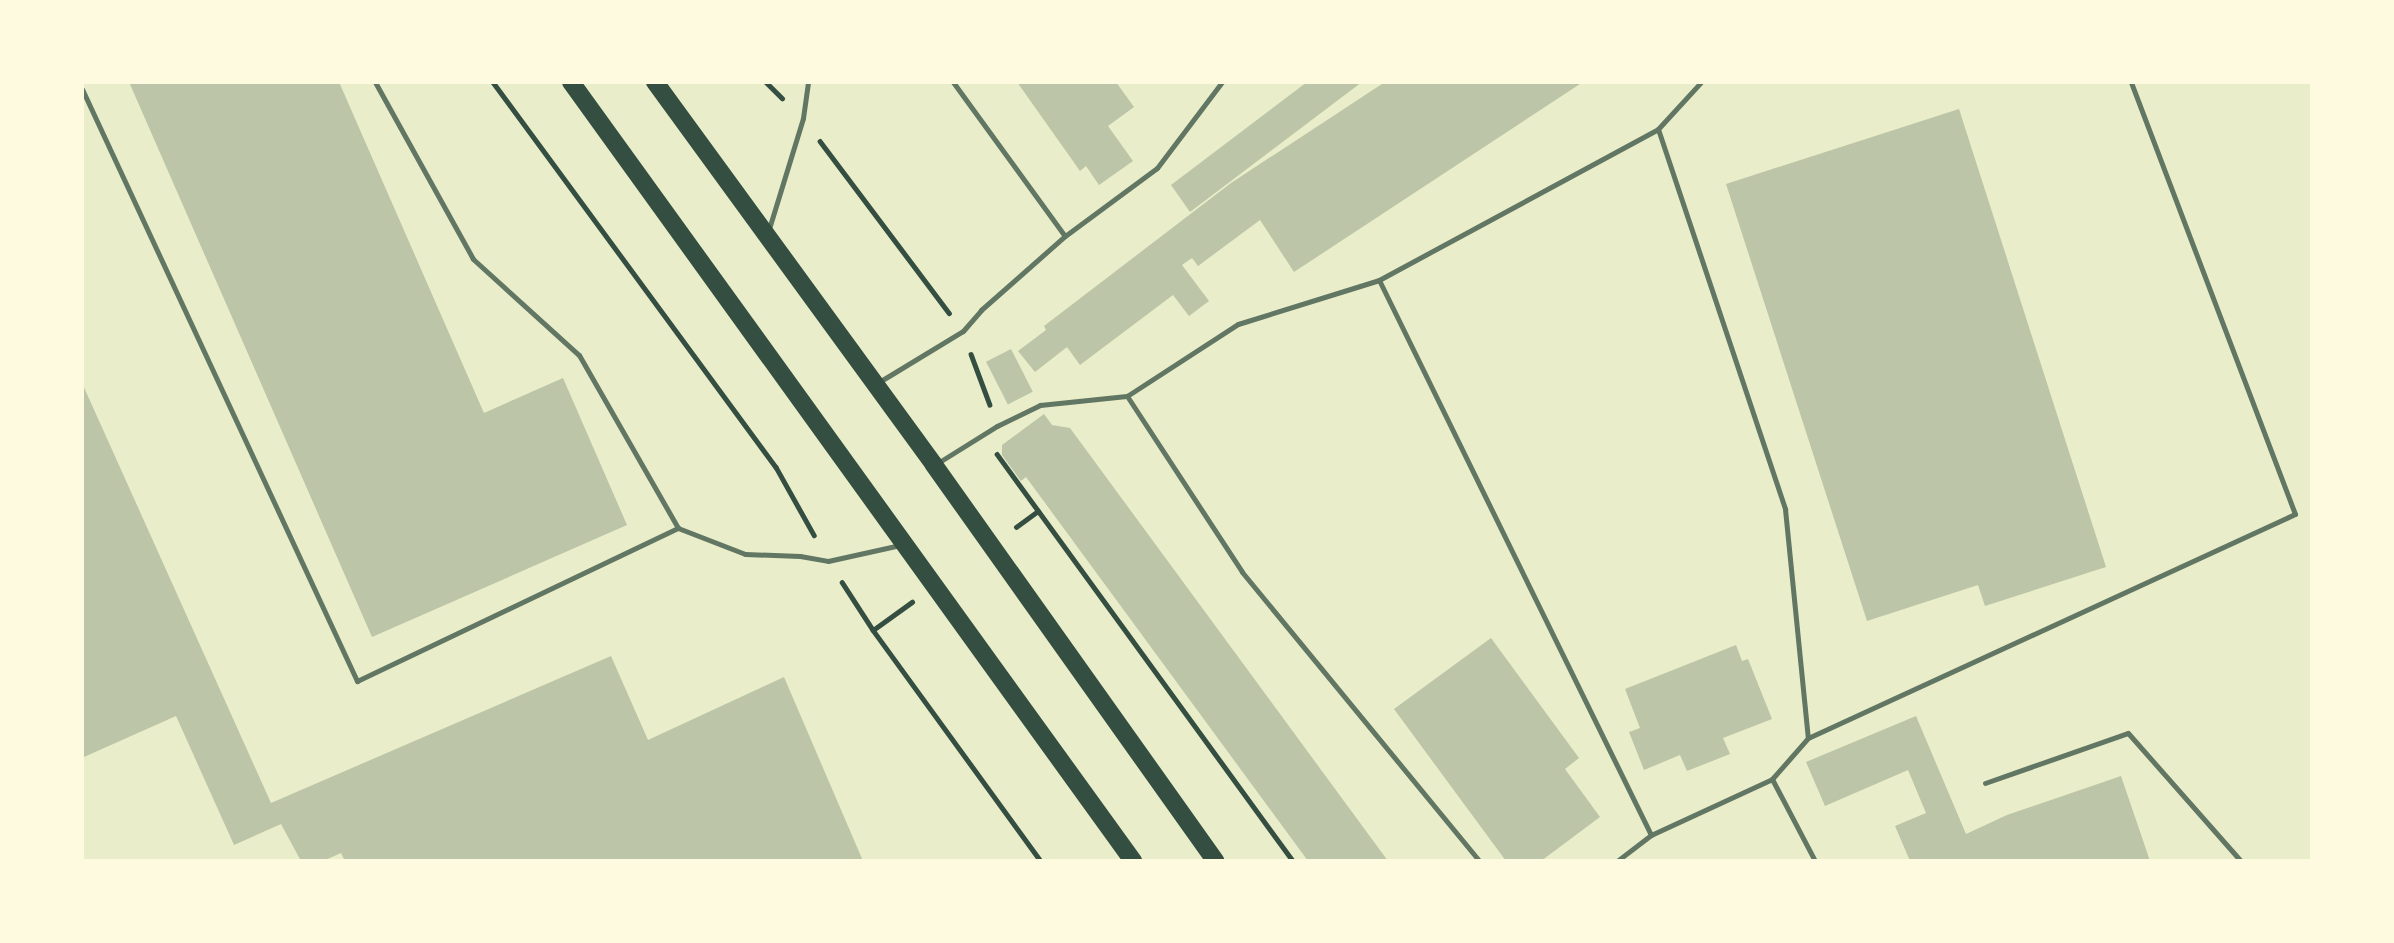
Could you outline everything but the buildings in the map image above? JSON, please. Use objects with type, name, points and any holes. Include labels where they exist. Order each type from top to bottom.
[{"type":"main road","points":[[571,82],[1133,861]]},
{"type":"main road","points":[[655,82],[873,385],[934,465],[1215,861]]},
{"type":"lane","points":[[375,82],[473,259],[579,355],[678,528],[746,554],[800,556],[828,561],[904,545]]},
{"type":"lane","points":[[767,235],[803,118],[808,82]]},
{"type":"lane","points":[[953,82],[1065,236]]},
{"type":"lane","points":[[873,385],[963,331],[982,310],[1065,236],[1157,168],[1222,82]]},
{"type":"lane","points":[[934,465],[997,426],[1040,405],[1127,396],[1238,324],[1380,279],[1658,129],[1701,82]]},
{"type":"lane","points":[[1617,861],[1651,835],[1772,779],[1808,738],[2295,514],[2131,82]]},
{"type":"lane","points":[[82,89],[357,681],[678,528]]},
{"type":"lane","points":[[1658,129],[1785,509],[1808,738]]},
{"type":"lane","points":[[1380,279],[1651,835]]},
{"type":"lane","points":[[1127,396],[1242,572],[1479,861]]},
{"type":"lane","points":[[1985,783],[2128,733],[2241,861]]},
{"type":"lane","points":[[1772,779],[1815,861]]},
{"type":"path","points":[[494,82],[776,467],[828,561],[873,630],[1041,861]]},
{"type":"path","points":[[766,82],[803,118],[963,331],[997,426],[997,456],[1010,469],[1293,861]]}]
